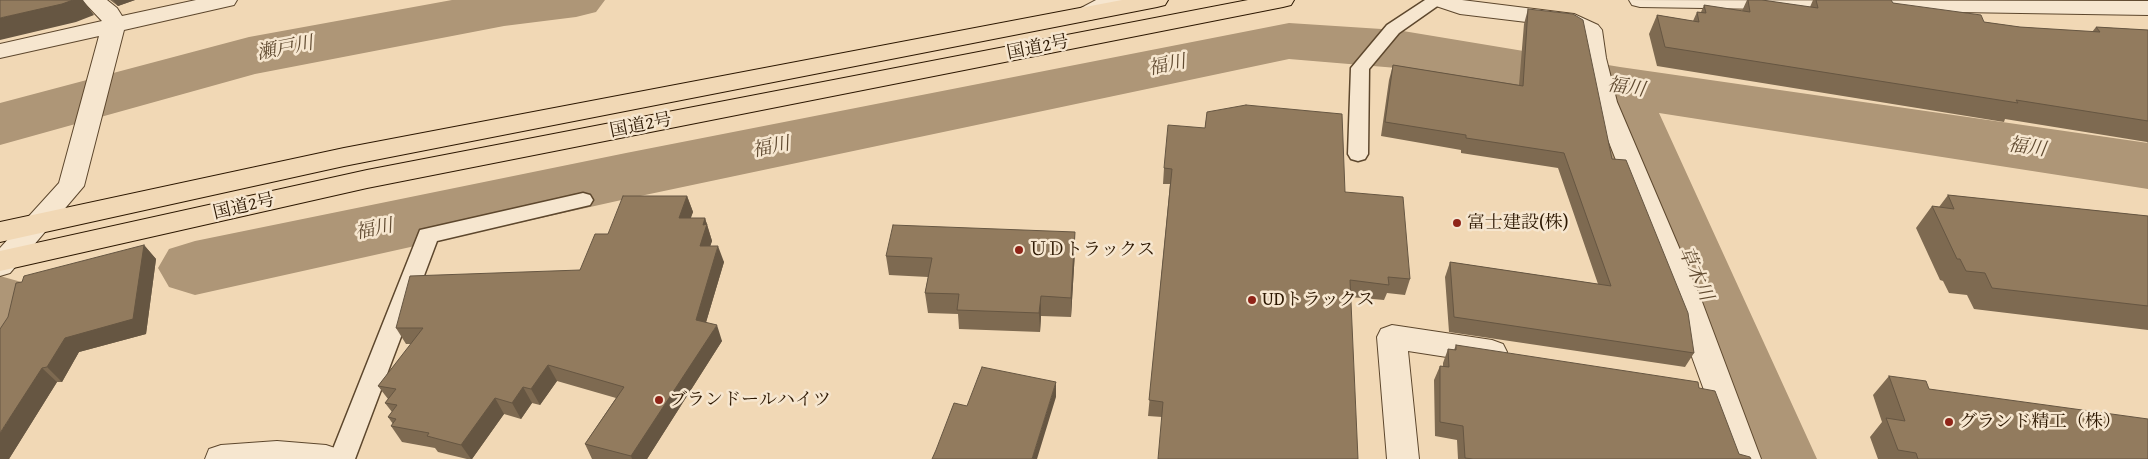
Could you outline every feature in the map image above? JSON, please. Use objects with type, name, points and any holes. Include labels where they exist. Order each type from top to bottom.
[{"type":"highway","name":"国道2号","points":[[0,232],[344,157],[1157,0]]},
{"type":"highway","name":"国道2号","points":[[2,262],[367,179],[1284,0]]},
{"type":"street","points":[[2,262],[41,222],[71,186],[113,29],[109,13],[93,0]]},
{"type":"street","points":[[0,50],[113,29],[226,0]]},
{"type":"street","points":[[1089,13],[1113,0]]},
{"type":"street","points":[[1441,0],[1460,7],[1574,21],[1590,30],[1594,58],[1605,102],[1686,298],[1717,387],[1745,459]]},
{"type":"street","points":[[1634,0],[2148,8]]},
{"type":"street","points":[[1402,459],[1392,337],[1520,357]]},
{"type":"street","points":[[1687,382],[1717,387]]},
{"type":"street","points":[[221,459],[277,455],[326,459]]},
{"type":"lane","points":[[1358,154],[1360,68],[1393,29],[1437,0]]},
{"type":"lane","points":[[342,459],[428,235],[583,200]]},
{"type":"building","points":[[0,0],[73,0],[0,18]]},
{"type":"building","points":[[1748,0],[1762,0],[1818,8],[1816,0],[1891,0],[1893,3],[1981,15],[1984,22],[2020,27],[2100,32],[2096,27],[2148,30],[2148,121],[2016,100],[2018,103],[1665,47],[1657,15],[1699,22],[1697,12],[1706,13],[1704,5],[1750,12]]},
{"type":"building","points":[[1528,9],[1573,14],[1583,20],[1612,159],[1626,160],[1688,313],[1694,353],[1454,317],[1450,262],[1611,286],[1564,153],[1466,138],[1466,135],[1385,122],[1393,65],[1523,86]]},
{"type":"building","name":"UDトラックス","points":[[1246,105],[1342,114],[1345,192],[1403,197],[1410,279],[1388,277],[1389,285],[1350,280],[1358,459],[1158,459],[1163,402],[1149,400],[1172,169],[1164,168],[1168,125],[1205,128],[1207,112]]},
{"type":"building","points":[[1948,195],[2148,216],[2148,306],[1992,288],[1985,273],[1966,271],[1960,259],[1957,259],[1932,206],[1954,209]]},
{"type":"building","points":[[623,196],[687,196],[679,218],[705,218],[703,225],[707,224],[700,246],[718,246],[696,320],[717,325],[631,456],[585,444],[624,387],[548,365],[531,389],[523,387],[512,403],[495,398],[461,445],[427,436],[429,433],[391,426],[396,419],[388,417],[397,405],[385,403],[396,389],[378,386],[423,328],[396,328],[410,276],[580,270],[595,234],[608,234]]},
{"type":"building","points":[[893,225],[1075,232],[1071,298],[1041,296],[1039,313],[957,310],[959,294],[925,293],[932,258],[886,256]]},
{"type":"building","points":[[144,245],[133,319],[65,338],[47,367],[42,368],[0,433],[0,329],[8,317],[16,283],[22,282],[24,276]]},
{"type":"building","points":[[1456,345],[1698,382],[1699,388],[1715,391],[1739,454],[1751,459],[1465,458],[1463,426],[1440,422],[1440,366],[1449,367],[1448,349],[1456,350]]},
{"type":"building","points":[[982,367],[1056,382],[1032,459],[932,459],[954,403],[967,406]]},
{"type":"building","name":"グランド精工（株）","points":[[1889,376],[1926,381],[1929,389],[2148,419],[2148,459],[1918,459],[1916,453],[1898,450],[1886,418],[1905,421]]},
{"type":"waterway","name":"瀬戸川","points":[[0,124],[249,56],[504,8],[576,0]]},
{"type":"waterway","name":"福川","points":[[195,268],[626,176],[1289,41],[1397,49],[1620,87]]},
{"type":"waterway","name":"福川","points":[[1620,87],[2148,166]]},
{"type":"waterway","name":"草木川","points":[[1620,87],[1629,122],[1709,301],[1775,459]]},
{"type":"waterway","name":"福川","points":[[0,305],[5,305]]},
{"type":"place","name":"富士建設(株)","points":[[1457,223]]},
{"type":"place","name":"ＵＤトラックス","points":[[1019,250]]},
{"type":"place","name":"UDトラックス","points":[[1252,300]]},
{"type":"place","name":"ブランドールハイツ","points":[[659,400]]},
{"type":"place","name":"グランド精工（株）","points":[[1949,422]]}]
